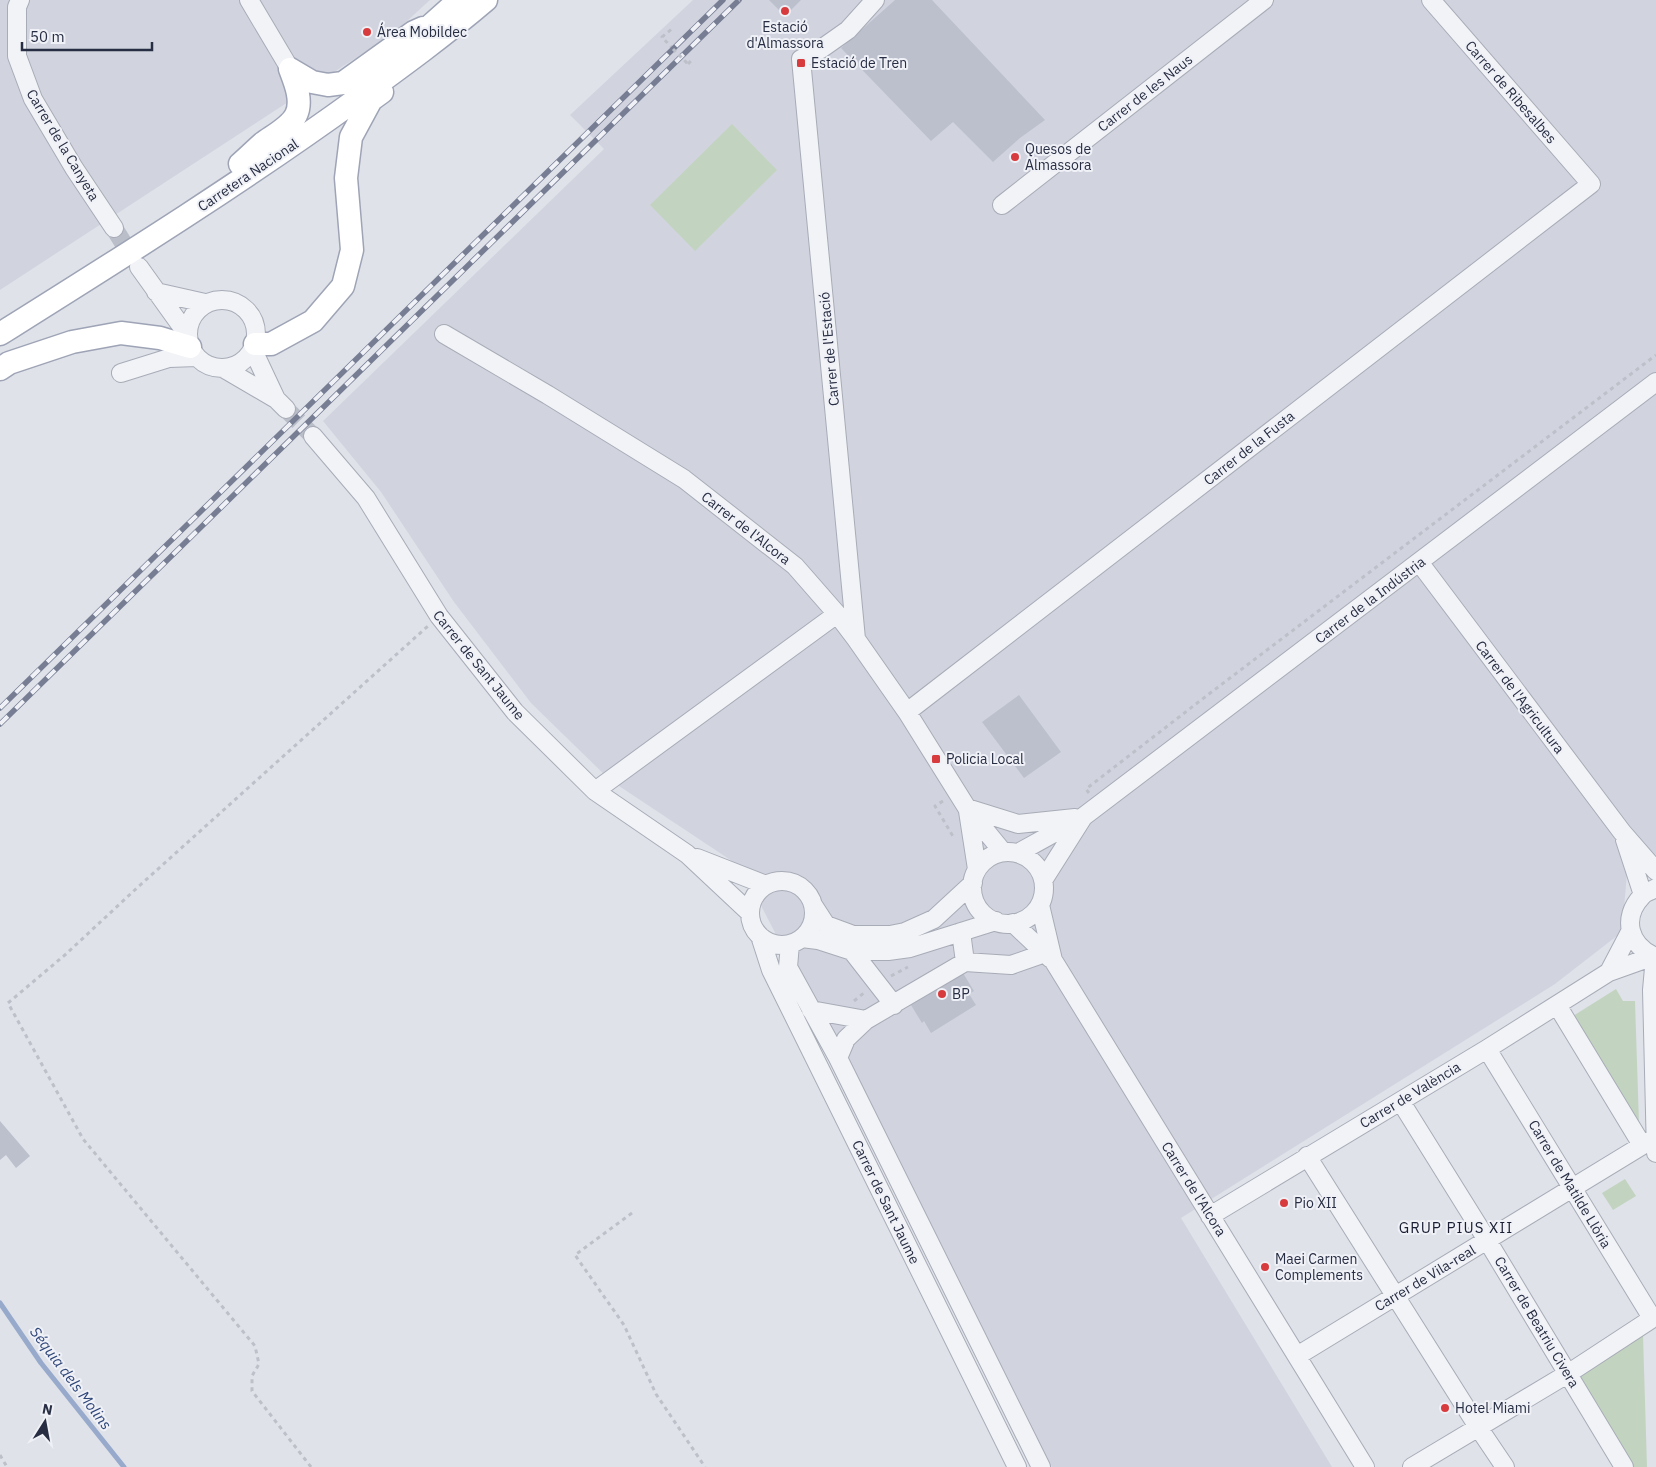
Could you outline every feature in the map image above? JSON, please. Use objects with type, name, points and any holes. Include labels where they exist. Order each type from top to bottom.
[{"type":"main road","name":"Carretera Nacional","points":[[0,334],[206,204],[285,150],[445,24],[460,0]]},
{"type":"main road","name":"Carretera Nacional","points":[[0,316],[297,129],[404,49],[486,0]]},
{"type":"main road","points":[[290,69],[312,82],[328,85],[343,83],[414,32],[445,24]]},
{"type":"main road","points":[[254,347],[271,344],[313,321],[343,286],[352,250],[346,178],[351,137],[371,100],[430,54],[445,24]]},
{"type":"main road","points":[[240,164],[287,125],[296,115],[298,103],[296,86],[290,69]]},
{"type":"main road","points":[[0,369],[9,363],[72,342],[121,333],[160,338],[191,346]]},
{"type":"street","name":"Carrer de la Canyeta","points":[[20,0],[17,7],[17,56],[33,99],[74,168],[114,228]]},
{"type":"street","points":[[249,0],[290,69]]},
{"type":"street","name":"Carrer de l'Estació","points":[[856,639],[801,59],[821,49],[848,30],[875,0]]},
{"type":"street","name":"Carrer de les Naus","points":[[1002,205],[1264,0]]},
{"type":"street","name":"Carrer de Ribesalbes","points":[[1430,0],[1591,184]]},
{"type":"street","name":"Carrer de la Fusta","points":[[907,712],[1591,184]]},
{"type":"street","points":[[139,267],[191,346],[209,365],[223,368],[281,404],[254,347],[255,323],[244,306],[224,299],[204,304],[156,292]]},
{"type":"street","points":[[191,346],[192,316],[204,304]]},
{"type":"street","name":"Carrer de l'Alcora","points":[[444,334],[548,395],[684,479],[795,566],[856,639],[907,712],[967,808],[1010,852]]},
{"type":"street","points":[[121,373],[169,358],[191,346]]},
{"type":"street","points":[[223,368],[240,363],[254,347]]},
{"type":"street","name":"Carrer de la Indústria","points":[[1010,852],[1083,817],[1656,382]]},
{"type":"street","name":"Carrer de Sant Jaume","points":[[313,436],[366,498],[439,616],[515,712],[596,791],[687,854],[750,913]]},
{"type":"street","name":"Carrer de l'Agricultura","points":[[1418,562],[1622,832],[1656,871]]},
{"type":"street","points":[[596,791],[837,614]]},
{"type":"street","points":[[967,808],[1018,824],[1083,817]]},
{"type":"street","name":"Carrer de l'Alcora","points":[[967,808],[975,876]]},
{"type":"street","name":"Carrer de la Indústria","points":[[1044,879],[1083,817]]},
{"type":"street","name":"Carrer de l'Agricultura","points":[[1622,832],[1649,891]]},
{"type":"street","points":[[1010,852],[1028,857],[1036,864],[1044,879],[1045,888],[1040,905],[1032,915],[1023,920],[1004,922],[961,932],[910,948],[888,951],[852,951],[818,940],[796,941],[779,945],[768,942],[754,929],[750,913],[754,897],[766,885],[785,881],[803,888],[826,925],[853,935],[890,935],[905,932],[934,920],[975,876],[988,858],[1010,852]]},
{"type":"street","name":"Carrer de Sant Jaume","points":[[687,854],[766,885]]},
{"type":"street","points":[[975,876],[972,891],[977,906],[988,918],[1004,922],[1027,937],[1049,957]]},
{"type":"street","name":"Carrer de València","points":[[1609,972],[1630,932],[1631,911],[1649,891]]},
{"type":"street","points":[[796,941],[808,932],[814,914],[813,905]]},
{"type":"street","name":"Carrer de l'Alcora","points":[[1040,905],[1049,957],[1365,1467]]},
{"type":"street","points":[[961,932],[965,962]]},
{"type":"street","points":[[1630,932],[1639,947],[1655,957],[1652,990],[1652,1143]]},
{"type":"street","name":"Carrer de Sant Jaume","points":[[760,936],[771,970],[1017,1467]]},
{"type":"street","points":[[1011,965],[1027,937]]},
{"type":"street","name":"Carrer de Sant Jaume","points":[[796,941],[788,967],[838,1058],[1041,1467]]},
{"type":"street","points":[[852,951],[894,1005]]},
{"type":"street","points":[[838,1058],[846,1039],[866,1020],[965,962],[1011,965],[1049,957]]},
{"type":"street","name":"Carrer de València","points":[[1210,1216],[1307,1156],[1401,1102],[1609,972],[1655,957]]},
{"type":"street","points":[[1557,1006],[1652,1143]]},
{"type":"street","points":[[811,1010],[866,1020]]},
{"type":"street","name":"Carrer de Matilde Llòria","points":[[1487,1049],[1654,1317]]},
{"type":"street","name":"Carrer de Beatriu Civera","points":[[1401,1102],[1624,1467]]},
{"type":"street","name":"Carrer de Vila-real","points":[[1297,1356],[1573,1188],[1652,1143]]},
{"type":"street","points":[[1307,1156],[1506,1467]]},
{"type":"street","points":[[1412,1467],[1568,1373],[1654,1317]]},
{"type":"path","points":[[673,28],[662,37],[689,62]]},
{"type":"path","points":[[1098,806],[1086,789],[1656,354]]},
{"type":"path","points":[[311,1467],[252,1391],[252,1376],[259,1364],[255,1346],[83,1139],[8,1003],[66,954],[145,880],[439,616]]},
{"type":"path","points":[[957,792],[935,806],[957,844]]},
{"type":"path","points":[[839,1015],[871,986],[914,964],[910,948]]},
{"type":"path","points":[[632,1213],[575,1254],[624,1325],[656,1394],[705,1467]]},
{"type":"path","points":[[0,1456],[7,1467]]},
{"type":"shaded area","points":[[0,0],[430,0],[394,33],[0,290]]},
{"type":"shaded area","points":[[693,0],[1656,0],[1656,855],[1654,854],[1627,873],[1622,932],[1555,984],[1181,1218],[1332,1467],[1052,1467],[741,867],[610,780],[531,703],[454,602],[381,492],[323,421],[604,149],[570,115]]},
{"type":"green space","points":[[732,124],[777,170],[695,251],[650,205]]},
{"type":"green space","points":[[1616,989],[1623,1001],[1635,1001],[1639,1123],[1573,1016]]},
{"type":"green space","points":[[1625,1179],[1636,1196],[1613,1210],[1602,1193]]},
{"type":"green space","points":[[1643,1335],[1647,1467],[1631,1467],[1579,1375]]},
{"type":"building","name":"Estació d'Almassora","points":[[769,0],[801,0],[785,16]]},
{"type":"building","points":[[895,0],[932,0],[1045,120],[1020,138],[993,162],[953,122],[931,141],[841,48]]},
{"type":"building","points":[[1019,695],[1061,752],[1024,778],[982,722]]},
{"type":"building","points":[[955,960],[974,991],[969,994],[976,1005],[931,1033],[924,1021],[922,1023],[903,992]]},
{"type":"building","points":[[0,1121],[30,1156],[16,1168],[6,1155],[0,1160]]},
{"type":"waterway","name":"Séquia dels Molins","points":[[0,1303],[41,1363],[124,1467]]},
{"type":"tunnel","points":[[114,228],[135,262]]},
{"type":"tunnel","points":[[286,409],[313,436]]},
{"type":"railway","points":[[0,708],[723,0]]},
{"type":"railway","points":[[0,724],[739,0]]},
{"type":"place","name":"Estació d'Almassora","points":[[785,11]]},
{"type":"place","name":"Área Mobildec","points":[[367,32]]},
{"type":"place","name":"Estació de Tren","points":[[801,63]]},
{"type":"place","name":"Quesos de Almassora","points":[[1015,157]]},
{"type":"place","name":"Policia Local","points":[[936,759]]},
{"type":"place","name":"BP","points":[[942,994]]},
{"type":"place","name":"Pio XII","points":[[1284,1203]]},
{"type":"place","name":"Maei Carmen Complements","points":[[1265,1267]]},
{"type":"place","name":"Hotel Miami","points":[[1445,1408]]},
{"type":"district","name":"GRUP PIUS XII","points":[[1456,1227]]}]
